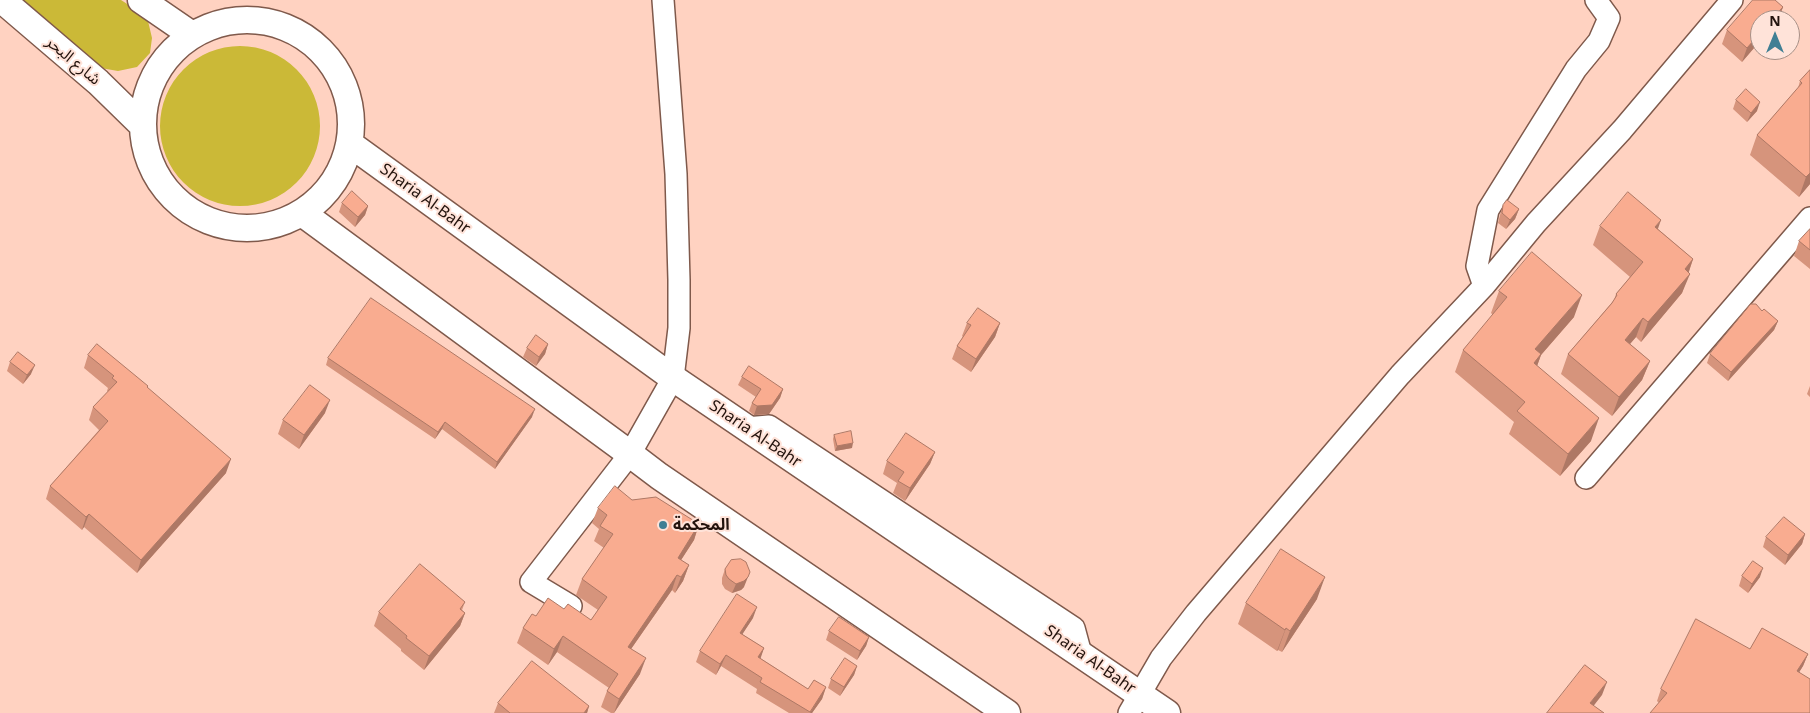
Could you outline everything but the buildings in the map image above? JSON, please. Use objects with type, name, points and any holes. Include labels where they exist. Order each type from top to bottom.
[{"type":"main road","name":"شارع البحر","points":[[2,0],[98,82],[142,125]]},
{"type":"main road","points":[[141,0],[192,35]]},
{"type":"main road","points":[[258,20],[292,29],[317,47],[340,77],[351,110],[350,144],[340,171],[324,194],[302,212],[272,225],[241,228],[210,222],[183,206],[161,184],[147,156],[142,125],[148,90],[165,58],[192,35],[224,22],[258,20]]},
{"type":"main road","name":"Sharia Al-Bahr","points":[[350,144],[673,378],[1080,654],[1134,704],[1168,713]]},
{"type":"main road","points":[[302,212],[667,482],[1007,713]]},
{"type":"street","points":[[571,606],[531,582],[630,454],[673,378],[678,328],[676,174],[662,0]]},
{"type":"street","points":[[1484,286],[1477,266],[1488,210],[1576,69],[1599,41],[1609,18],[1596,0]]},
{"type":"street","points":[[1134,704],[1161,658],[1196,613],[1400,375],[1484,286],[1536,223],[1622,130],[1732,0]]},
{"type":"street","points":[[1586,478],[1810,218]]},
{"type":"shaded area","points":[[15,0],[121,0],[148,21],[152,38],[150,53],[137,67],[118,71],[95,67]]},
{"type":"shaded area","points":[[248,46],[278,55],[297,69],[307,81],[314,95],[319,110],[319,142],[314,157],[307,171],[297,183],[285,193],[263,203],[248,206],[232,206],[217,203],[195,193],[173,171],[161,142],[160,118],[163,103],[173,81],[195,59],[224,47]]},
{"type":"place","name":"المحكمة","points":[[663,525]]}]
